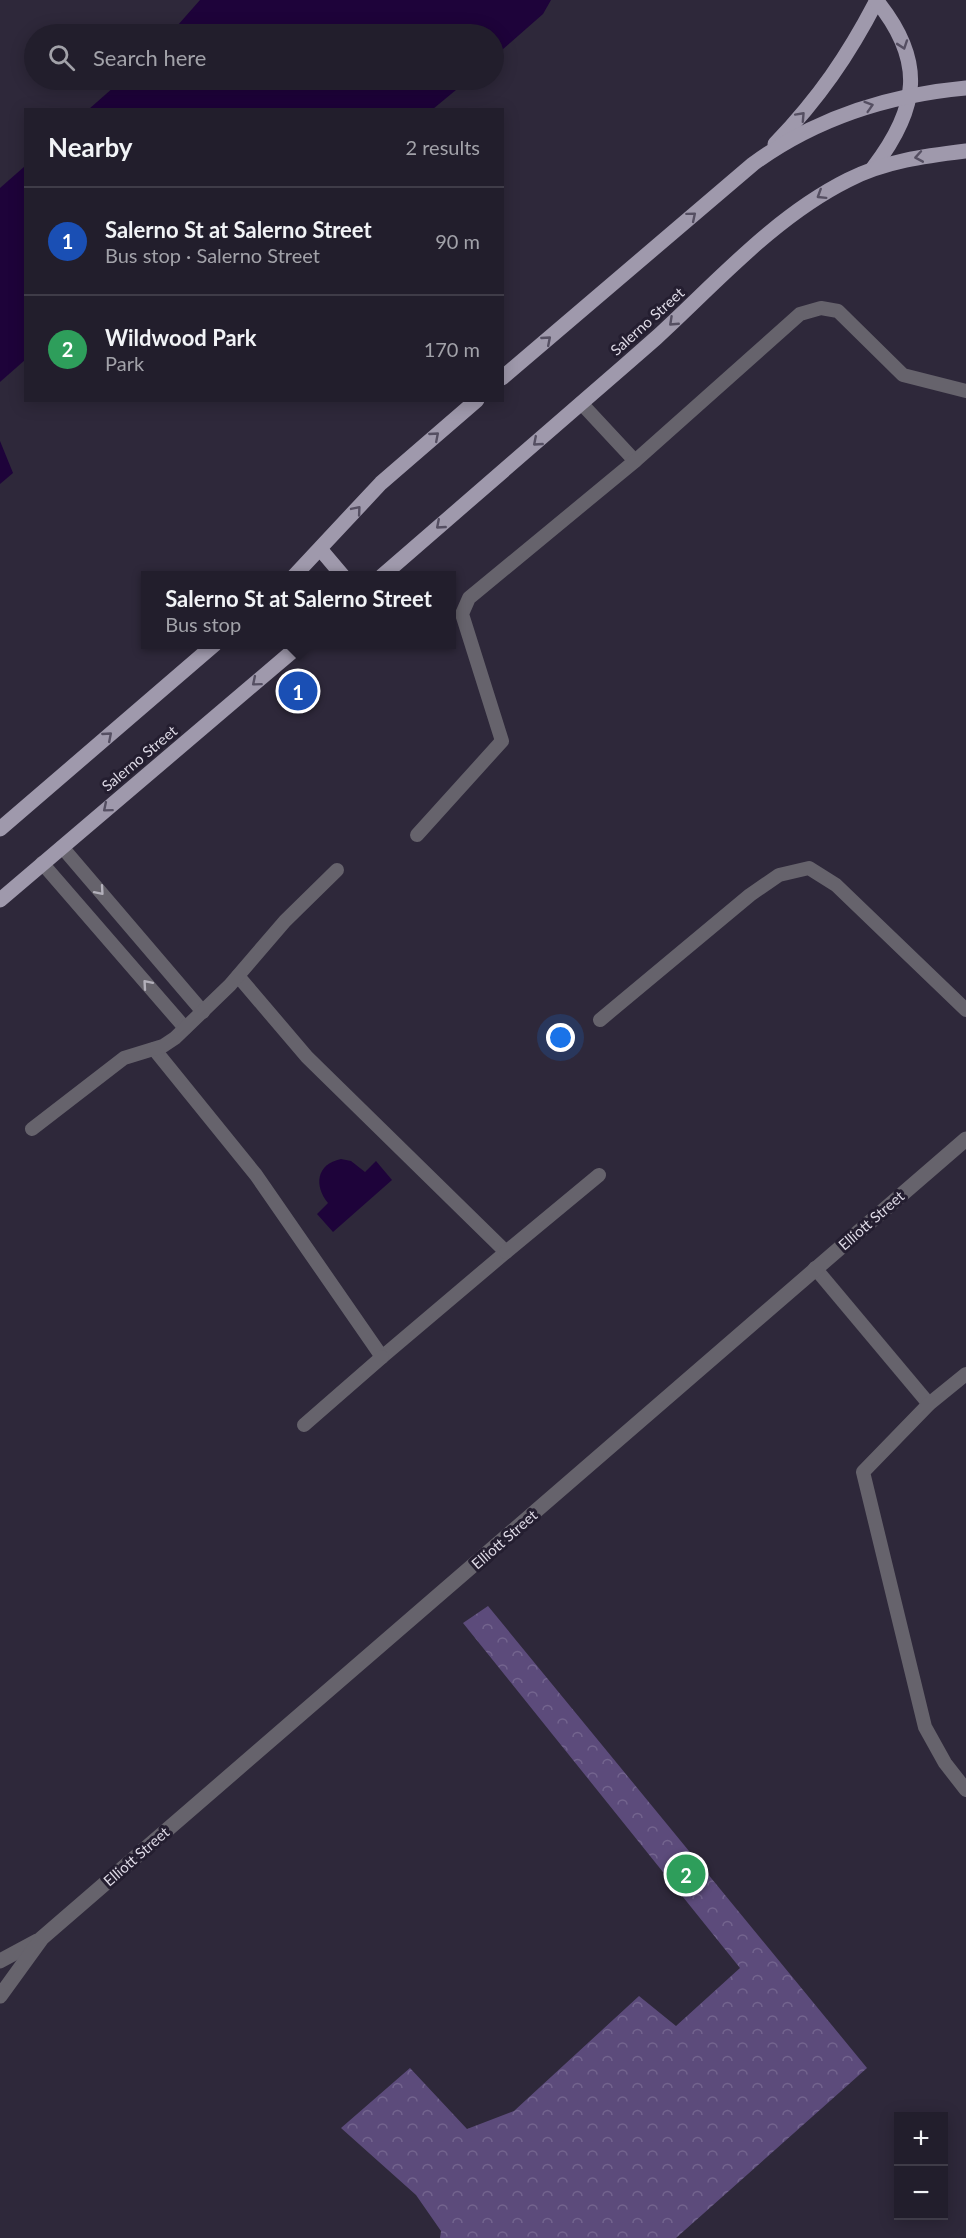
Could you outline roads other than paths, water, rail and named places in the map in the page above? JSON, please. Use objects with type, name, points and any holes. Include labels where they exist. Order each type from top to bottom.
[{"type":"main road","points":[[504,376],[760,159],[817,99],[835,74],[876,0],[893,22],[905,49],[910,75],[909,95],[903,121],[873,168]]},
{"type":"main road","points":[[760,159],[826,122],[864,107],[909,95],[966,88]]},
{"type":"main road","name":"Salerno Street","points":[[388,571],[581,404],[793,215],[825,192],[873,168],[917,157],[966,151]]},
{"type":"main road","points":[[299,571],[381,483],[475,402]]},
{"type":"main road","points":[[321,550],[339,571]]},
{"type":"main road","points":[[0,830],[210,649]]},
{"type":"main road","name":"Salerno Street","points":[[0,900],[296,649]]},
{"type":"street","name":"Elliott Street","points":[[0,1961],[42,1938],[966,1139]]},
{"type":"street","name":"Elliott Street","points":[[0,1996],[42,1938]]},
{"type":"lane","points":[[417,835],[502,741],[462,614],[469,598],[635,461],[800,314],[821,308],[838,311],[903,375],[966,391]]},
{"type":"lane","points":[[581,404],[635,461]]},
{"type":"lane","points":[[62,847],[203,1012]]},
{"type":"lane","points":[[42,863],[185,1028]]},
{"type":"lane","points":[[600,1020],[750,895],[779,875],[809,868],[836,885],[966,1010]]},
{"type":"lane","points":[[32,1129],[124,1058],[169,1043],[238,976],[280,927],[337,870]]},
{"type":"lane","points":[[238,976],[301,1052],[506,1252]]},
{"type":"lane","points":[[154,1049],[263,1184],[382,1357]]},
{"type":"lane","points":[[304,1425],[599,1175]]},
{"type":"lane","points":[[815,1268],[929,1404]]},
{"type":"lane","points":[[966,1374],[929,1404],[863,1472],[925,1727],[945,1763],[966,1790]]},
{"type":"place","name":"Salerno St at Salerno Street","points":[[298,691]]},
{"type":"place","name":"Wildwood Park","points":[[686,1874]]}]
